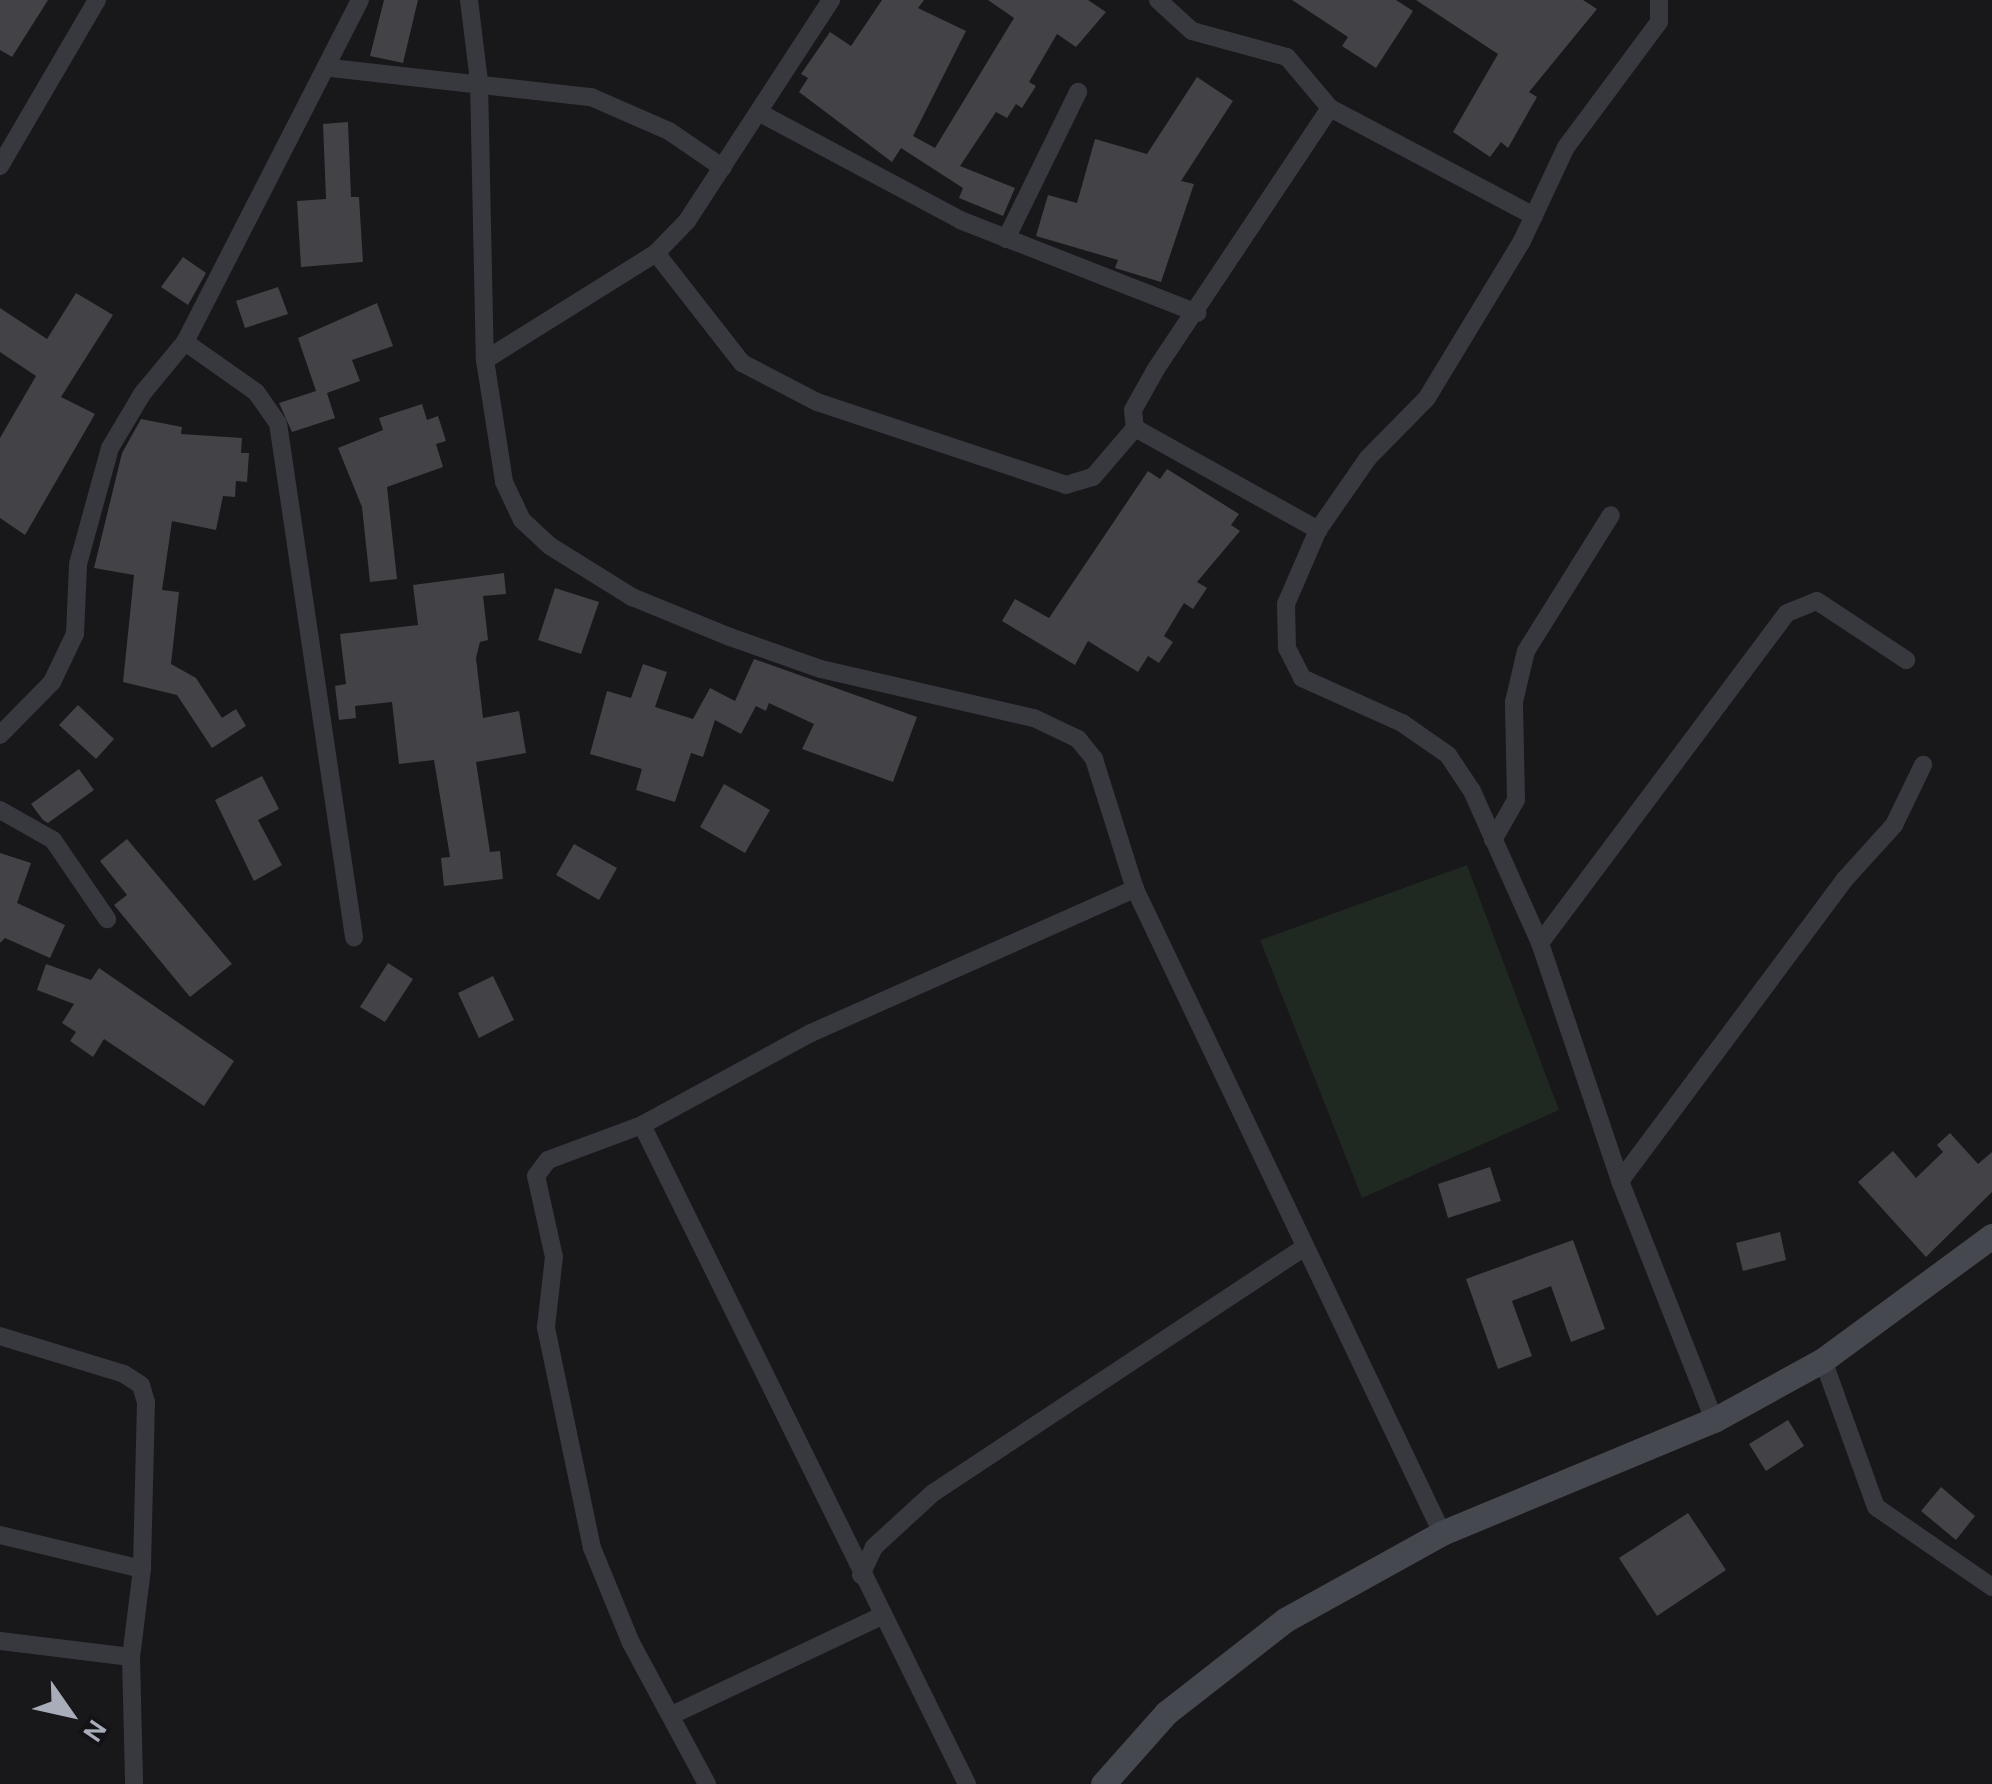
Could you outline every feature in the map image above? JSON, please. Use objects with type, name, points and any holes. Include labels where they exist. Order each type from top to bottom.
[{"type":"street","points":[[0,166],[98,0]]},
{"type":"street","points":[[0,735],[52,682],[75,634],[78,564],[110,448],[142,394],[185,342],[330,68],[360,0]]},
{"type":"street","points":[[470,0],[480,81],[484,360],[504,482],[522,520],[550,546],[632,596],[821,669],[1058,728],[1094,758],[1135,889],[1442,1533]]},
{"type":"street","points":[[484,360],[656,253],[722,168],[831,0]]},
{"type":"street","points":[[1158,0],[1192,31],[1287,57],[1330,108],[1534,216]]},
{"type":"street","points":[[1659,0],[1659,22],[1586,115],[1534,216],[1427,398],[1368,458],[1318,530],[1286,604],[1286,648],[1302,678],[1402,722],[1448,755],[1540,942],[1620,1181],[1714,1420]]},
{"type":"street","points":[[330,68],[480,81],[591,97],[628,110],[722,168]]},
{"type":"street","points":[[1006,239],[1078,92]]},
{"type":"street","points":[[656,253],[742,364],[817,402],[1066,485],[1093,476],[1135,428],[1133,410],[1330,108]]},
{"type":"street","points":[[760,113],[1006,239],[1197,313]]},
{"type":"street","points":[[185,342],[256,392],[278,424],[354,937]]},
{"type":"street","points":[[1135,428],[1318,530]]},
{"type":"street","points":[[1493,840],[1516,800],[1514,702],[1526,650],[1611,516]]},
{"type":"street","points":[[1540,942],[1788,613],[1817,601],[1906,660]]},
{"type":"street","points":[[1620,1181],[1846,878],[1894,825],[1922,765]]},
{"type":"street","points":[[0,810],[53,840],[108,919]]},
{"type":"street","points":[[708,1784],[632,1643],[592,1548],[546,1327],[554,1257],[536,1176],[561,1154],[642,1125],[810,1033],[1135,889]]},
{"type":"street","points":[[642,1125],[967,1784]]},
{"type":"street","points":[[1103,1784],[1166,1714],[1236,1653],[1442,1533],[1714,1420],[1823,1360],[1992,1236]]},
{"type":"street","points":[[861,1574],[874,1546],[934,1493],[1304,1248]]},
{"type":"street","points":[[0,1336],[124,1374],[141,1385],[142,1568],[131,1657],[134,1784]]},
{"type":"street","points":[[1823,1360],[1876,1507],[1992,1587]]},
{"type":"street","points":[[0,1535],[142,1568]]},
{"type":"street","points":[[672,1715],[884,1615]]},
{"type":"street","points":[[0,1641],[131,1657]]},
{"type":"shaded area","points":[[1467,865],[1559,1110],[1362,1198],[1260,940]]},
{"type":"building","points":[[0,0],[48,0],[12,57],[0,50]]},
{"type":"building","points":[[384,0],[418,0],[403,63],[370,56]]},
{"type":"building","points":[[882,0],[924,0],[918,8],[966,31],[913,136],[935,148],[1014,18],[988,0],[1088,0],[1106,12],[1076,47],[1057,34],[1029,82],[1036,86],[1022,108],[1016,104],[1007,118],[996,112],[960,166],[1015,188],[1003,216],[959,198],[963,188],[901,148],[892,162],[799,92],[808,78],[801,74],[830,32],[851,46]]},
{"type":"building","points":[[1292,0],[1396,0],[1413,11],[1376,68],[1342,46],[1348,37]]},
{"type":"building","points":[[1416,0],[1583,0],[1597,9],[1529,92],[1537,97],[1508,148],[1501,142],[1490,157],[1453,132],[1498,54]]},
{"type":"building","points":[[1197,77],[1233,101],[1181,181],[1194,184],[1161,282],[1115,268],[1118,260],[1036,236],[1048,195],[1077,203],[1095,139],[1147,154]]},
{"type":"building","points":[[348,122],[351,197],[359,197],[363,262],[301,267],[297,201],[326,199],[323,124]]},
{"type":"building","points":[[183,257],[206,273],[188,305],[161,287]]},
{"type":"building","points":[[278,287],[288,314],[245,328],[236,301]]},
{"type":"building","points":[[76,293],[113,315],[61,397],[95,414],[25,535],[0,518],[0,438],[36,376],[0,352],[0,308],[47,339]]},
{"type":"building","points":[[377,303],[393,346],[352,360],[360,381],[327,393],[335,418],[292,432],[279,403],[316,391],[298,338]]},
{"type":"building","points":[[422,404],[427,420],[438,416],[446,441],[436,444],[443,467],[387,487],[397,579],[370,582],[362,507],[338,448],[383,430],[379,418]]},
{"type":"building","points":[[141,419],[182,427],[181,434],[242,438],[241,453],[249,453],[247,482],[236,481],[235,497],[223,496],[216,530],[172,521],[162,590],[179,592],[171,664],[196,678],[222,718],[236,709],[246,726],[212,748],[177,695],[123,682],[134,575],[94,568],[122,453]]},
{"type":"building","points":[[1167,469],[1239,514],[1231,525],[1240,531],[1197,582],[1207,588],[1193,609],[1184,603],[1164,636],[1173,642],[1159,663],[1148,656],[1138,672],[1088,641],[1075,665],[1002,621],[1015,599],[1049,618],[1148,471],[1160,479]]},
{"type":"building","points":[[504,573],[506,594],[483,596],[488,640],[480,642],[476,658],[483,718],[519,711],[526,753],[476,762],[490,852],[500,851],[503,879],[444,886],[441,858],[450,857],[434,760],[399,764],[392,702],[355,706],[356,718],[339,720],[335,686],[346,684],[340,634],[418,625],[413,585]]},
{"type":"building","points":[[555,588],[599,602],[581,654],[538,640]]},
{"type":"building","points":[[754,659],[917,717],[893,782],[802,749],[814,724],[769,703],[766,711],[756,706],[741,734],[715,720],[703,757],[691,753],[675,802],[636,790],[642,769],[590,754],[607,691],[631,698],[643,664],[667,672],[655,707],[693,719],[710,688],[735,701]]},
{"type":"building","points":[[78,705],[114,739],[96,759],[59,725]]},
{"type":"building","points":[[79,769],[94,790],[48,823],[43,820],[31,804]]},
{"type":"building","points":[[262,776],[279,809],[258,820],[282,865],[254,881],[215,800]]},
{"type":"building","points":[[724,784],[770,810],[745,853],[700,827]]},
{"type":"building","points":[[127,839],[232,964],[190,997],[114,905],[127,895],[100,861]]},
{"type":"building","points":[[574,844],[617,868],[599,900],[556,875]]},
{"type":"building","points":[[0,853],[31,863],[17,903],[65,925],[50,958],[5,938],[0,943]]},
{"type":"building","points":[[388,963],[413,979],[385,1022],[360,1007]]},
{"type":"building","points":[[46,964],[91,980],[99,968],[234,1061],[204,1106],[104,1039],[93,1057],[70,1041],[76,1032],[62,1023],[74,1004],[37,990]]},
{"type":"building","points":[[493,976],[514,1020],[479,1038],[458,993]]},
{"type":"building","points":[[1950,1133],[1978,1164],[1992,1152],[1992,1192],[1926,1257],[1858,1182],[1893,1151],[1916,1178],[1943,1152],[1937,1145]]},
{"type":"building","points":[[1490,1167],[1501,1201],[1448,1218],[1438,1184]]},
{"type":"building","points":[[1780,1232],[1786,1260],[1743,1271],[1736,1243]]},
{"type":"building","points":[[1573,1240],[1605,1329],[1571,1342],[1551,1286],[1512,1301],[1532,1356],[1498,1369],[1466,1279]]},
{"type":"building","points":[[1788,1420],[1804,1446],[1766,1471],[1749,1444]]},
{"type":"building","points":[[1941,1487],[1975,1516],[1956,1540],[1921,1511]]},
{"type":"building","points":[[1688,1513],[1726,1570],[1657,1616],[1619,1558]]}]
